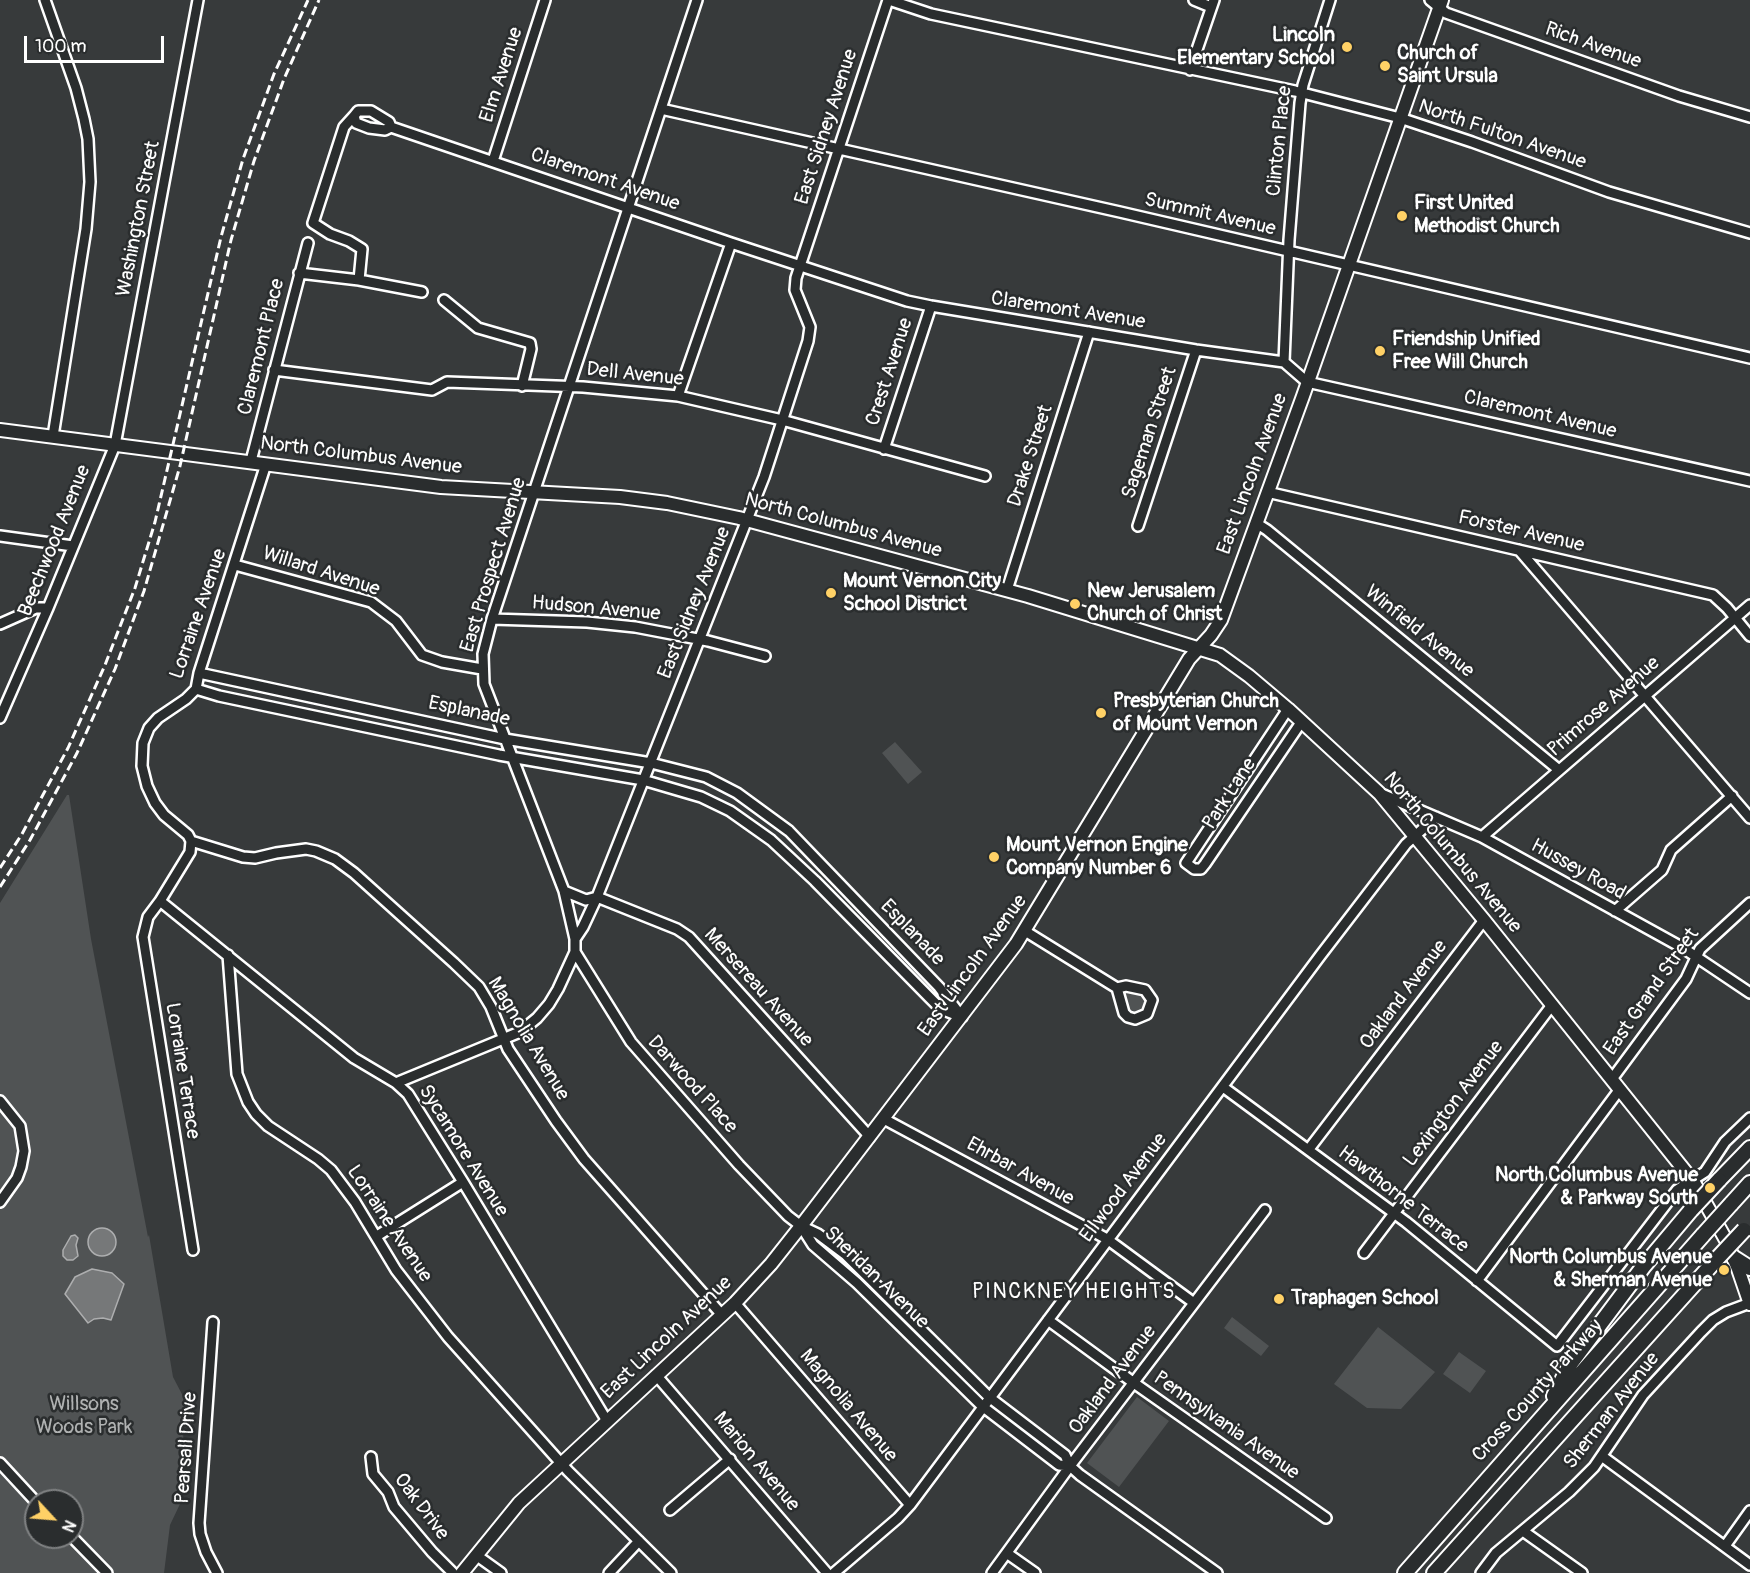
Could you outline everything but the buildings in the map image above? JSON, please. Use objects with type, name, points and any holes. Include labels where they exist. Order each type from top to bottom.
[{"type":"highway","points":[[1545,1413],[1571,1363],[1643,1267],[1691,1210],[1750,1148]]},
{"type":"highway","name":"Cross County Parkway","points":[[1405,1573],[1750,1183]]},
{"type":"highway","points":[[1434,1573],[1747,1226]]},
{"type":"highway","points":[[1734,1258],[1750,1268]]},
{"type":"highway","points":[[1446,1573],[1469,1535]]},
{"type":"main road","name":"East Lincoln Avenue","points":[[462,1573],[519,1503],[722,1315],[771,1264],[962,1017],[1025,931],[1189,659],[1221,620],[1349,266],[1437,3]]},
{"type":"main road","name":"North Columbus Avenue","points":[[0,430],[467,490],[535,491],[645,500],[718,513],[1007,590],[1220,655],[1249,676],[1302,721],[1379,793],[1484,920],[1693,1181],[1713,1213],[1734,1258],[1750,1304]]},
{"type":"street","points":[[45,0],[76,87],[84,118],[88,139],[90,182],[86,229],[53,436]]},
{"type":"street","name":"Washington Street","points":[[115,445],[198,0]]},
{"type":"street","name":"Elm Avenue","points":[[493,161],[545,0]]},
{"type":"street","name":"East Prospect Avenue","points":[[396,1083],[520,1032],[549,1004],[574,952],[575,939],[564,891],[484,684],[483,654],[492,619],[697,0]]},
{"type":"street","name":"North Fulton Avenue","points":[[889,0],[931,15],[1302,94],[1400,118],[1609,192],[1750,233]]},
{"type":"street","name":"East Sidney Avenue","points":[[575,939],[584,927],[597,897],[748,521],[782,420],[808,341],[810,327],[795,290],[800,264],[889,0]]},
{"type":"street","points":[[1190,70],[1212,4],[1194,0]]},
{"type":"street","name":"Clinton Place","points":[[1284,362],[1288,252],[1302,94],[1330,0]]},
{"type":"street","name":"Rich Avenue","points":[[1437,3],[1446,13],[1647,84],[1750,117]]},
{"type":"street","name":"Summit Avenue","points":[[661,109],[1750,358]]},
{"type":"street","name":"Claremont Avenue","points":[[391,127],[389,122],[371,111],[358,111],[354,116],[356,123],[369,128],[385,130],[391,127],[908,301],[1196,350],[1284,362],[1307,382],[1750,481]]},
{"type":"street","points":[[354,116],[344,127],[313,223],[330,234],[349,240],[362,249],[359,280]]},
{"type":"street","name":"Claremont Place","points":[[251,461],[308,243]]},
{"type":"street","points":[[678,396],[731,243]]},
{"type":"street","points":[[299,273],[359,280],[422,292]]},
{"type":"street","points":[[444,300],[478,328],[530,343],[531,350],[522,386]]},
{"type":"street","name":"Crest Avenue","points":[[884,449],[931,306]]},
{"type":"street","name":"Drake Street","points":[[1007,590],[1089,332]]},
{"type":"street","name":"Sageman Street","points":[[1138,526],[1196,350]]},
{"type":"street","name":"Dell Avenue","points":[[274,370],[432,390],[447,382],[570,386],[678,396],[782,420],[985,476]]},
{"type":"street","name":"Beechwood Avenue","points":[[0,718],[115,445]]},
{"type":"street","name":"Lorraine Avenue","points":[[191,841],[188,835],[164,815],[154,803],[141,766],[143,742],[149,728],[166,711],[186,699],[196,689],[199,673],[266,464]]},
{"type":"street","name":"Forster Avenue","points":[[1267,492],[1713,595],[1750,636]]},
{"type":"street","name":"Winfield Avenue","points":[[1256,523],[1559,770]]},
{"type":"street","points":[[0,536],[73,546]]},
{"type":"street","points":[[1519,550],[1750,818]]},
{"type":"street","name":"Willard Avenue","points":[[235,565],[370,602],[396,621],[422,655],[442,662],[482,669]]},
{"type":"street","name":"Primrose Avenue","points":[[1482,837],[1750,605]]},
{"type":"street","points":[[0,624],[36,608],[48,608]]},
{"type":"street","name":"Hudson Avenue","points":[[492,619],[635,627],[700,639],[765,656]]},
{"type":"street","name":"Esplanade","points":[[199,673],[505,739],[651,763],[706,777],[737,793],[772,817],[824,866],[939,987],[962,1017]]},
{"type":"street","name":"Esplanade","points":[[196,689],[219,696],[512,756],[643,780],[701,797],[730,811],[771,840],[815,881],[941,1009],[962,1017]]},
{"type":"street","name":"Park Lane","points":[[1288,709],[1190,866],[1201,869],[1205,864],[1302,721]]},
{"type":"street","name":"Hussey Road","points":[[1379,793],[1482,837],[1697,957],[1750,993]]},
{"type":"street","points":[[1615,911],[1662,870],[1671,850],[1732,796]]},
{"type":"street","name":"Ellwood Avenue","points":[[834,1573],[910,1505],[988,1397],[1327,947],[1406,844],[1436,817]]},
{"type":"street","points":[[191,841],[190,852],[160,901],[228,955]]},
{"type":"street","name":"Magnolia Avenue","points":[[191,841],[243,857],[255,858],[306,849],[335,859],[354,873],[479,987],[491,1007],[503,1039],[555,1121],[584,1160],[722,1315]]},
{"type":"street","name":"Mersereau Avenue","points":[[564,891],[586,900],[597,897],[677,929],[689,938],[870,1137]]},
{"type":"street","name":"Lorraine Terrace","points":[[160,901],[148,918],[143,937],[193,1250]]},
{"type":"street","name":"East Grand Street","points":[[1477,1281],[1616,1084],[1686,979],[1700,949],[1750,903]]},
{"type":"street","name":"Oakland Avenue","points":[[1309,1149],[1484,920]]},
{"type":"street","points":[[1025,931],[1117,988]]},
{"type":"street","name":"Darwood Place","points":[[574,952],[631,1042],[739,1165],[788,1216],[801,1226]]},
{"type":"street","name":"Lorraine Avenue","points":[[228,955],[237,1074],[248,1102],[268,1126],[331,1170],[355,1202],[396,1270],[448,1337],[561,1463],[671,1573]]},
{"type":"street","name":"Sycamore Avenue","points":[[228,955],[354,1058],[396,1083],[408,1094],[607,1420]]},
{"type":"street","name":"Lexington Avenue","points":[[1364,1253],[1552,1005]]},
{"type":"street","name":"Hawthorne Terrace","points":[[1223,1087],[1394,1213],[1557,1346],[1677,1190],[1693,1181]]},
{"type":"street","points":[[0,1101],[20,1126],[24,1151],[17,1178],[0,1202]]},
{"type":"street","points":[[1693,1181],[1705,1173],[1725,1142],[1750,1118]]},
{"type":"street","name":"Ehrbar Avenue","points":[[884,1119],[1107,1239],[1194,1303]]},
{"type":"street","points":[[377,1236],[463,1182]]},
{"type":"street","name":"Oakland Avenue","points":[[992,1573],[1070,1466],[1265,1210]]},
{"type":"street","name":"Sheridan Avenue","points":[[801,1226],[818,1234],[846,1255],[988,1397],[1065,1455],[1070,1466],[1080,1475],[1218,1573]]},
{"type":"street","name":"Sheridan Avenue","points":[[801,1226],[813,1245],[857,1282],[982,1406],[1059,1465],[1070,1466]]},
{"type":"street","name":"Magnolia Avenue","points":[[735,1302],[910,1505]]},
{"type":"street","name":"Sherman Avenue","points":[[1481,1573],[1496,1553],[1586,1476],[1603,1457],[1637,1404],[1658,1377],[1713,1320],[1726,1312],[1750,1304]]},
{"type":"street","name":"Pennsylvania Avenue","points":[[1048,1320],[1326,1518]]},
{"type":"street","name":"Pearsall Drive","points":[[213,1322],[199,1523],[206,1551],[217,1573]]},
{"type":"street","name":"Marion Avenue","points":[[656,1375],[827,1573]]},
{"type":"street","name":"Oak Drive","points":[[371,1457],[373,1474],[388,1492],[394,1507],[453,1573]]},
{"type":"street","points":[[1603,1457],[1750,1564]]},
{"type":"street","points":[[670,1510],[730,1459]]},
{"type":"street","points":[[0,1463],[24,1489]]},
{"type":"street","points":[[1725,1546],[1750,1511]]},
{"type":"street","points":[[1523,1531],[1582,1573]]},
{"type":"street","points":[[609,1573],[639,1541]]},
{"type":"street","points":[[84,1549],[107,1573]]},
{"type":"street","points":[[1008,1554],[1035,1573]]},
{"type":"street","points":[[476,1555],[501,1573]]},
{"type":"green space","points":[[895,742],[922,772],[908,784],[882,753]]},
{"type":"green space","name":"Willsons Woods Park","points":[[69,795],[91,939],[148,1237],[149,1235],[173,1377],[185,1400],[180,1504],[170,1525],[164,1573],[0,1573],[0,903]]},
{"type":"green space","points":[[1126,992],[1144,996],[1147,1001],[1142,1012],[1135,1014],[1127,1009],[1123,995]]},
{"type":"green space","points":[[1232,1317],[1269,1346],[1261,1356],[1224,1328]]},
{"type":"green space","points":[[1378,1327],[1435,1372],[1401,1409],[1367,1408],[1334,1384]]},
{"type":"green space","points":[[1459,1352],[1486,1371],[1470,1393],[1443,1374]]},
{"type":"green space","points":[[1137,1397],[1169,1421],[1119,1487],[1087,1463]]},
{"type":"shaded area","points":[[102,1228],[112,1232],[116,1242],[112,1252],[102,1256],[92,1252],[88,1242],[92,1232]]},
{"type":"shaded area","points":[[75,1235],[78,1238],[76,1245],[78,1256],[73,1260],[67,1260],[63,1256],[63,1250],[71,1236]]},
{"type":"shaded area","points":[[92,1269],[112,1273],[124,1284],[111,1320],[94,1319],[88,1323],[65,1294],[75,1277]]},
{"type":"railway","points":[[0,868],[22,834],[68,748],[105,665],[135,588],[155,522],[221,237],[243,159],[274,74],[308,0]]},
{"type":"railway","points":[[0,887],[30,840],[77,753],[115,669],[144,591],[180,466],[231,240],[254,161],[284,79],[319,0]]},
{"type":"place","name":"Lincoln Elementary School","points":[[1347,47]]},
{"type":"place","name":"Church of Saint Ursula","points":[[1385,66]]},
{"type":"place","name":"First United Methodist Church","points":[[1402,216]]},
{"type":"place","name":"Friendship Unified Free Will Church","points":[[1380,351]]},
{"type":"place","name":"Mount Vernon City School District","points":[[831,593]]},
{"type":"place","name":"New Jerusalem Church of Christ","points":[[1075,604]]},
{"type":"place","name":"Presbyterian Church of Mount Vernon","points":[[1101,713]]},
{"type":"place","name":"Mount Vernon Engine Company Number 6","points":[[994,857]]},
{"type":"place","name":"North Columbus Avenue & Parkway South","points":[[1710,1188]]},
{"type":"place","name":"North Columbus Avenue & Sherman Avenue","points":[[1724,1270]]},
{"type":"place","name":"Traphagen School","points":[[1279,1299]]},
{"type":"district","name":"PINCKNEY HEIGHTS","points":[[1074,1293]]}]
